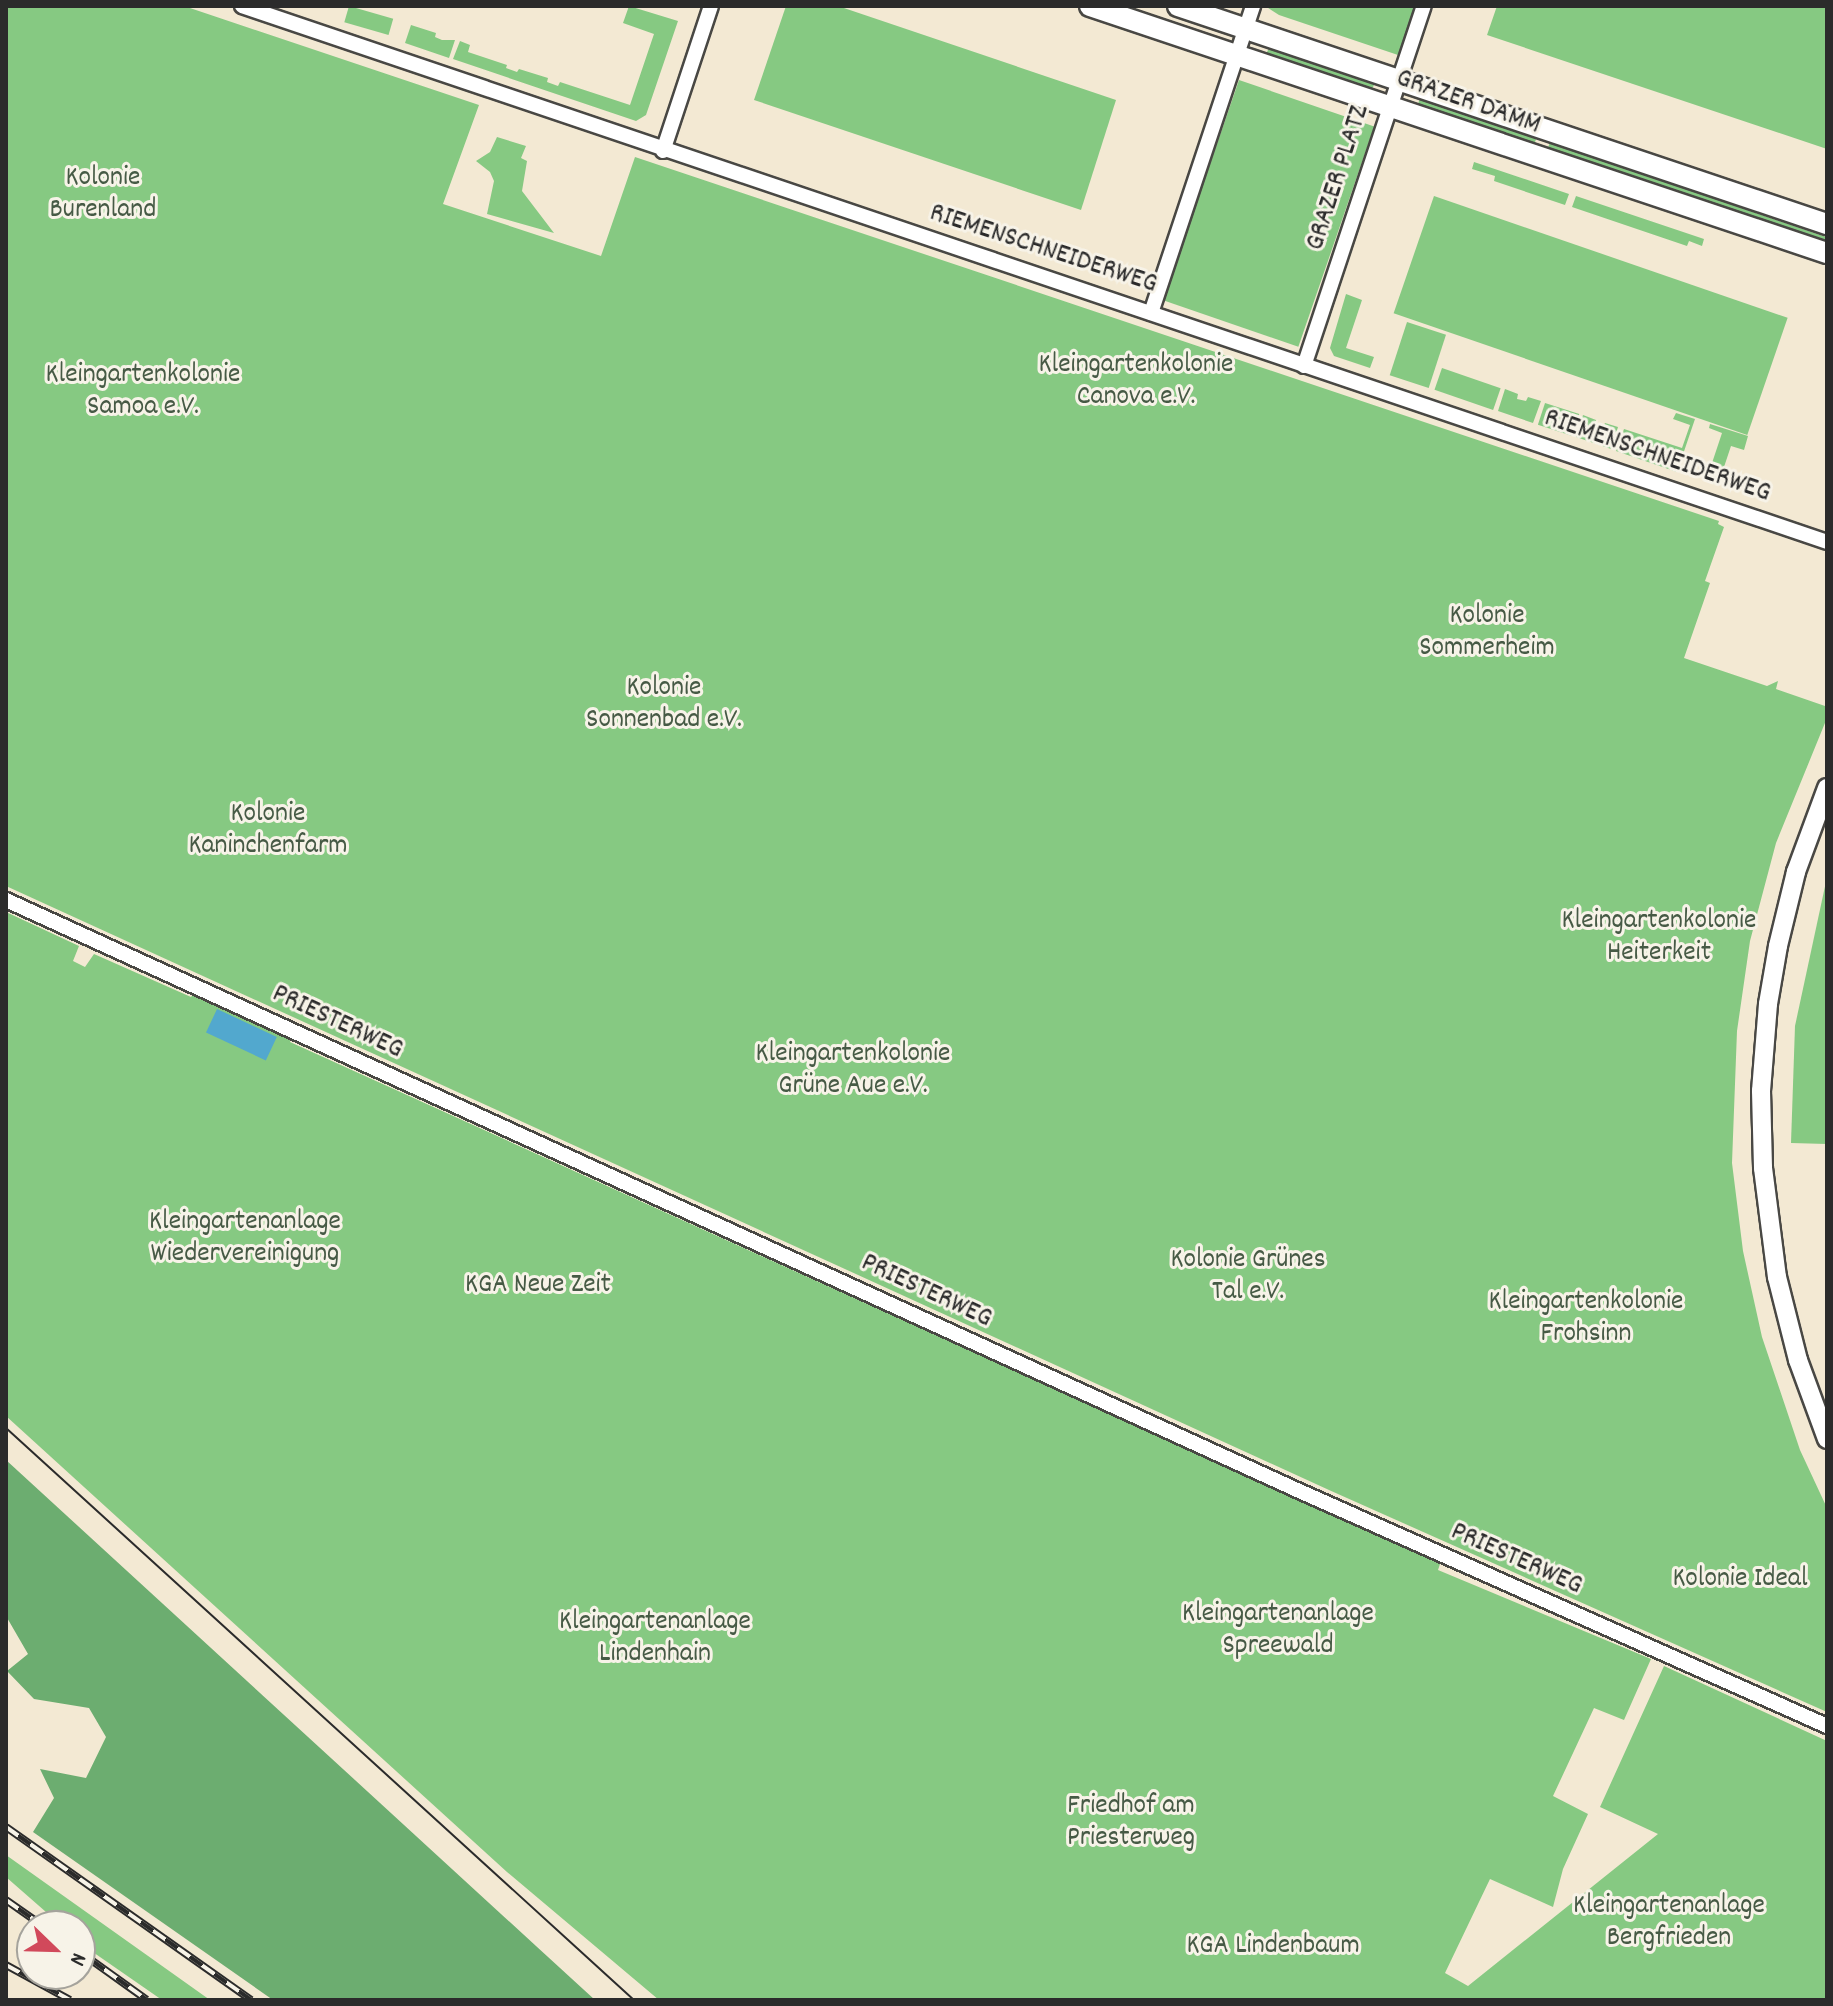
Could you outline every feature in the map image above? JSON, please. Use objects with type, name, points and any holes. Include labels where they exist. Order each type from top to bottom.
[{"type":"main road","name":"GRAZER DAMM","points":[[1090,6],[1827,253]]},
{"type":"main road","name":"GRAZER DAMM","points":[[1178,6],[1827,224]]},
{"type":"street","name":"RIEMENSCHNEIDERWEG","points":[[242,6],[663,151],[1827,542]]},
{"type":"street","points":[[663,151],[711,6]]},
{"type":"street","points":[[1151,313],[1253,6]]},
{"type":"street","name":"GRAZER PLATZ","points":[[1304,366],[1424,6]]},
{"type":"street","points":[[1827,788],[1796,872],[1778,946],[1768,1004],[1761,1091],[1763,1168],[1777,1277],[1798,1360],[1827,1439]]},
{"type":"street","name":"PRIESTERWEG","points":[[6,900],[1323,1502],[1827,1726]]},
{"type":"green space","points":[[6,6],[184,6],[479,105],[443,204],[601,256],[635,157],[1719,521],[1718,524],[1724,527],[1705,581],[1710,583],[1684,658],[1767,686],[1778,681],[1776,689],[1825,706],[1827,703],[1827,718],[1776,843],[1750,941],[1737,1031],[1732,1163],[1743,1251],[1762,1337],[1800,1450],[1827,1508],[1827,1712],[1329,1490],[6,886]]},
{"type":"green space","points":[[349,6],[393,19],[389,35],[344,22]]},
{"type":"green space","points":[[629,6],[678,21],[646,115],[636,121],[453,59],[460,41],[470,45],[468,52],[507,65],[506,68],[517,72],[519,69],[548,78],[547,82],[558,86],[560,82],[630,105],[654,34],[623,23]]},
{"type":"green space","points":[[786,6],[838,6],[1116,100],[1081,210],[754,100]]},
{"type":"green space","points":[[1265,6],[1415,6],[1398,55],[1279,15]]},
{"type":"green space","points":[[1497,6],[1827,6],[1827,149],[1487,35]]},
{"type":"green space","points":[[411,25],[436,33],[435,37],[442,40],[455,40],[449,58],[405,43]]},
{"type":"green space","points":[[1269,48],[1375,83],[1372,89],[1266,54]]},
{"type":"green space","points":[[1239,80],[1374,127],[1298,347],[1163,300]]},
{"type":"green space","points":[[1420,98],[1537,136],[1535,143],[1418,105]]},
{"type":"green space","points":[[497,137],[526,146],[521,158],[527,161],[522,191],[554,233],[487,214],[494,181],[490,172],[476,161],[490,152]]},
{"type":"green space","points":[[1550,142],[1826,237],[1824,243],[1548,148]]},
{"type":"green space","points":[[1474,162],[1569,194],[1565,205],[1494,181],[1495,176],[1472,169]]},
{"type":"green space","points":[[1434,196],[1788,318],[1747,435],[1394,313]]},
{"type":"green space","points":[[1576,196],[1704,239],[1702,246],[1689,241],[1687,246],[1572,207]]},
{"type":"green space","points":[[1346,294],[1362,300],[1346,348],[1374,357],[1370,368],[1334,356],[1330,348]]},
{"type":"green space","points":[[1407,322],[1446,335],[1429,388],[1390,375]]},
{"type":"green space","points":[[1442,368],[1501,388],[1493,410],[1435,390]]},
{"type":"green space","points":[[1505,389],[1518,394],[1517,399],[1526,401],[1528,397],[1541,401],[1533,423],[1498,411]]},
{"type":"green space","points":[[1545,403],[1579,414],[1572,436],[1538,425]]},
{"type":"green space","points":[[1676,413],[1695,419],[1677,472],[1616,451],[1624,429],[1682,448],[1690,425],[1673,419]]},
{"type":"green space","points":[[1583,415],[1596,420],[1595,425],[1603,427],[1605,423],[1618,427],[1611,449],[1576,437]]},
{"type":"green space","points":[[1710,424],[1748,436],[1744,450],[1731,446],[1718,485],[1706,481],[1722,433],[1709,428]]},
{"type":"green space","points":[[1827,877],[1827,1144],[1791,1143],[1795,1026]]},
{"type":"green space","points":[[6,912],[79,946],[73,961],[85,967],[94,954],[191,997],[194,993],[291,1037],[290,1042],[1440,1564],[1438,1570],[1651,1659],[1624,1720],[1594,1708],[1553,1796],[1588,1814],[1563,1869],[1553,1907],[1490,1879],[1445,1973],[1468,1986],[1658,1834],[1600,1807],[1664,1666],[1827,1741],[1827,2000],[659,2000],[507,1872],[6,1416]]},
{"type":"green space","points":[[6,1460],[595,2000],[273,2000],[33,1832],[54,1798],[40,1769],[86,1778],[106,1737],[89,1708],[34,1699],[7,1671],[28,1654],[6,1616]]},
{"type":"green space","points":[[6,1855],[83,1910],[44,1910],[6,1877]]},
{"type":"green space","points":[[96,1919],[210,2000],[162,2000],[96,1954]]},
{"type":"water","points":[[217,1009],[277,1037],[266,1060],[206,1033]]},
{"type":"tram line","points":[[6,1428],[634,2000]]},
{"type":"railway","points":[[6,1827],[251,2000]]},
{"type":"railway","points":[[6,1900],[20,1910]]},
{"type":"railway","points":[[96,1963],[147,2000]]},
{"type":"railway","points":[[6,1965],[70,2000]]},
{"type":"park label","name":"Kolonie Burenland","points":[[103,195]]},
{"type":"park label","name":"Kleingartenkolonie Canova e.V.","points":[[1136,382]]},
{"type":"park label","name":"Kleingartenkolonie Samoa e.V.","points":[[143,392]]},
{"type":"park label","name":"Kolonie Sommerheim","points":[[1487,633]]},
{"type":"park label","name":"Kolonie Sonnenbad e.V.","points":[[664,705]]},
{"type":"park label","name":"Kolonie Kaninchenfarm","points":[[268,831]]},
{"type":"park label","name":"Kleingartenkolonie Heiterkeit","points":[[1659,938]]},
{"type":"park label","name":"Kleingartenkolonie Grüne Aue e.V.","points":[[853,1071]]},
{"type":"park label","name":"Kleingartenanlage Wiedervereinigung","points":[[245,1239]]},
{"type":"park label","name":"Kolonie Grünes Tal e.V.","points":[[1248,1277]]},
{"type":"park label","name":"KGA Neue Zeit","points":[[538,1286]]},
{"type":"park label","name":"Kleingartenkolonie Frohsinn","points":[[1586,1319]]},
{"type":"park label","name":"Kolonie Ideal","points":[[1740,1580]]},
{"type":"park label","name":"Kleingartenanlage Spreewald","points":[[1278,1631]]},
{"type":"park label","name":"Kleingartenanlage Lindenhain","points":[[655,1639]]},
{"type":"park label","name":"Friedhof am Priesterweg","points":[[1131,1823]]},
{"type":"park label","name":"Kleingartenanlage Bergfrieden","points":[[1669,1923]]},
{"type":"park label","name":"KGA Lindenbaum","points":[[1273,1947]]}]
